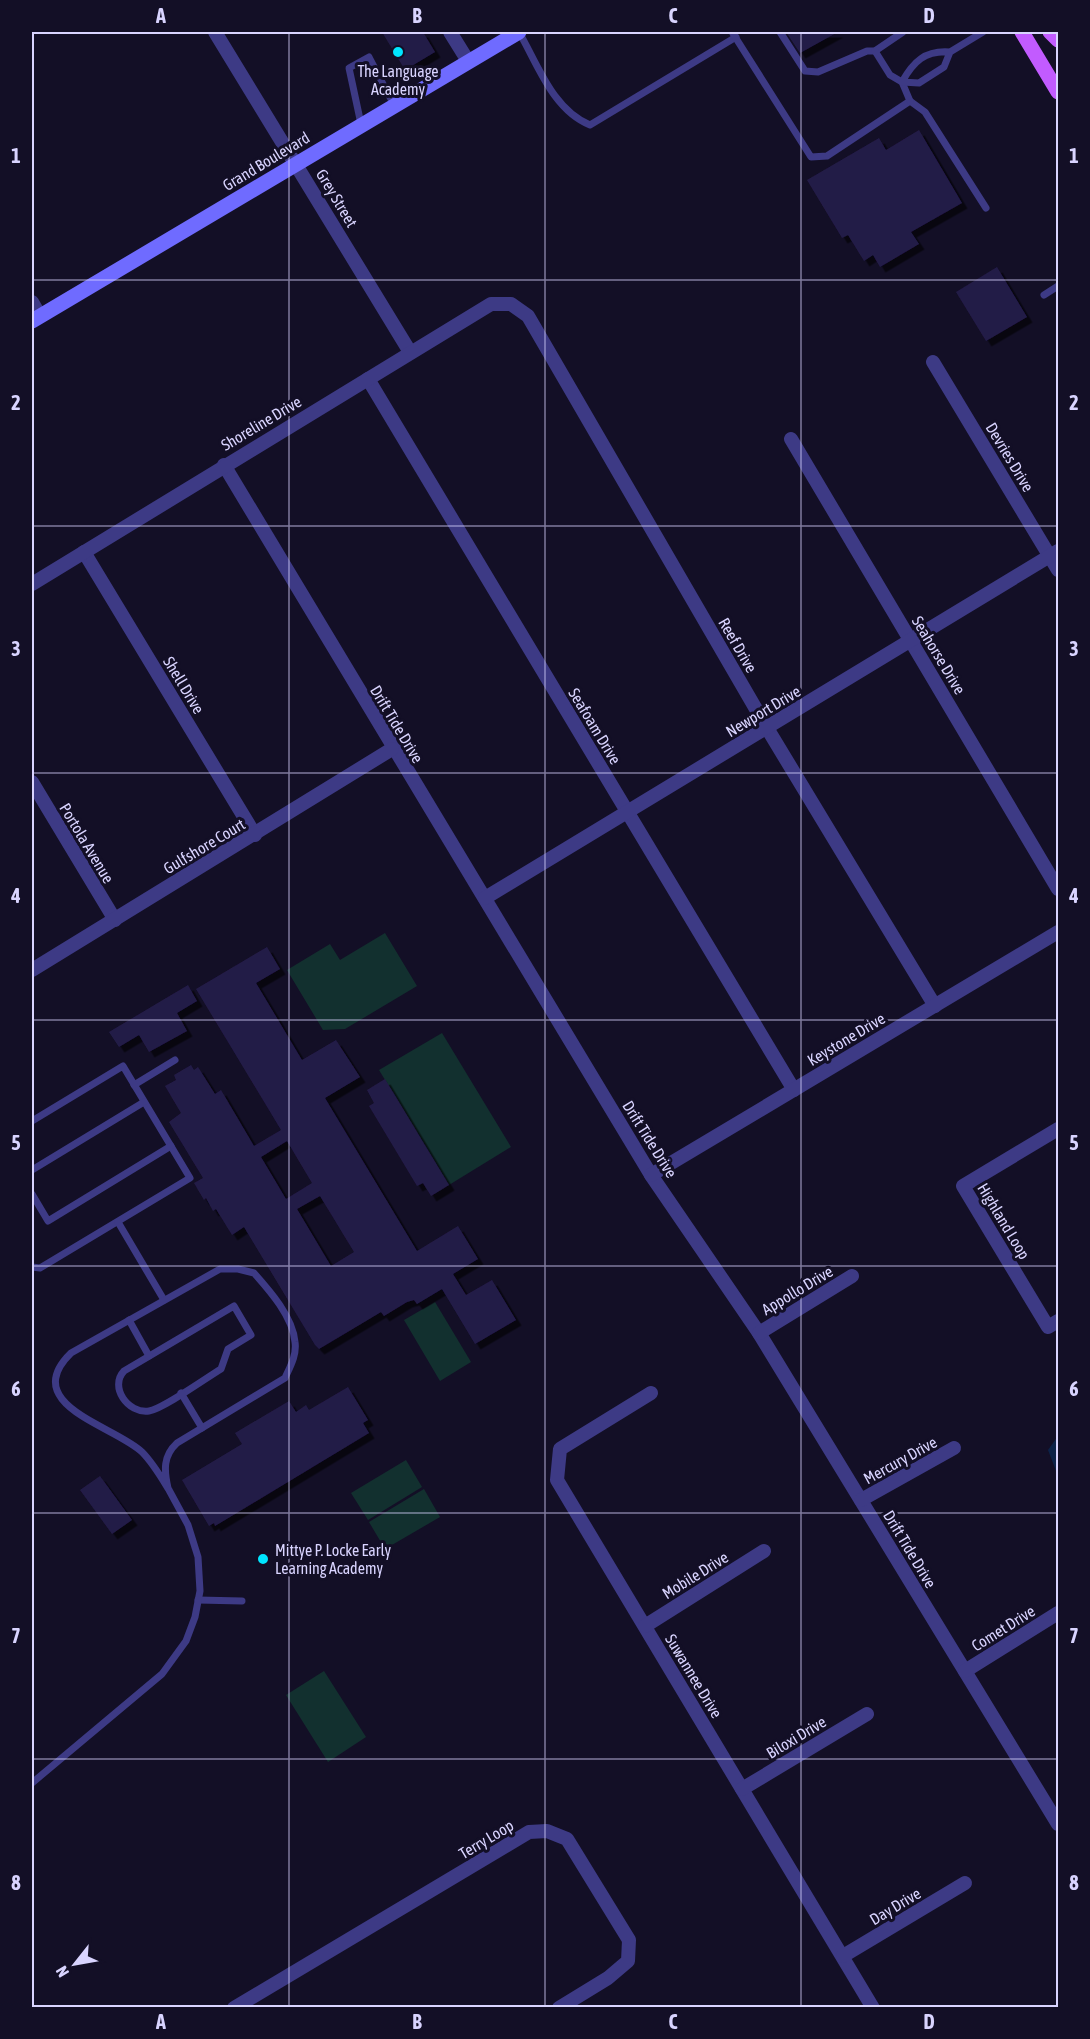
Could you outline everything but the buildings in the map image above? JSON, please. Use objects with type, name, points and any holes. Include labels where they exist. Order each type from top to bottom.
[{"type":"main road","name":"Grand Boulevard","points":[[36,319],[519,32]]},
{"type":"main road","points":[[1022,32],[1059,92]]},
{"type":"main road","points":[[1050,32],[1059,40]]},
{"type":"street","name":"Grey Street","points":[[215,32],[410,352]]},
{"type":"street","points":[[450,32],[468,61]]},
{"type":"street","points":[[32,302],[36,319]]},
{"type":"street","name":"Shoreline Drive","points":[[32,584],[491,304],[511,304]]},
{"type":"street","name":"Reef Drive","points":[[511,304],[528,316],[767,728],[935,1006]]},
{"type":"street","name":"Devries Drive","points":[[933,362],[1054,554],[1059,570]]},
{"type":"street","name":"Seafoam Drive","points":[[368,379],[794,1090]]},
{"type":"street","name":"Seahorse Drive","points":[[790,439],[1059,889]]},
{"type":"street","name":"Drift Tide Drive","points":[[224,465],[392,749],[485,898],[651,1175],[759,1333],[1059,1824]]},
{"type":"street","name":"Shell Drive","points":[[84,552],[255,835]]},
{"type":"street","name":"Newport Drive","points":[[485,898],[1054,554]]},
{"type":"street","name":"Gulfshore Court","points":[[32,970],[392,749]]},
{"type":"street","name":"Portola Avenue","points":[[32,783],[115,920]]},
{"type":"street","name":"Keystone Drive","points":[[651,1175],[1059,932]]},
{"type":"street","name":"Highland Loop","points":[[1059,1129],[963,1186],[1048,1327],[1059,1321]]},
{"type":"street","name":"Appollo Drive","points":[[759,1333],[852,1276]]},
{"type":"street","name":"Suwannee Drive","points":[[651,1393],[560,1449],[557,1480],[873,2007]]},
{"type":"street","name":"Mercury Drive","points":[[861,1500],[954,1448]]},
{"type":"street","name":"Mobile Drive","points":[[645,1626],[764,1551]]},
{"type":"street","name":"Comet Drive","points":[[965,1671],[1059,1613]]},
{"type":"street","name":"Biloxi Drive","points":[[742,1789],[867,1714]]},
{"type":"street","name":"Terry Loop","points":[[234,2007],[529,1833],[547,1831],[567,1839],[629,1940],[627,1961],[608,1978],[559,2007]]},
{"type":"street","name":"Day Drive","points":[[843,1956],[965,1883]]},
{"type":"lane","points":[[519,32],[559,103],[575,118],[590,124],[734,34],[811,157],[827,156],[910,101]]},
{"type":"lane","points":[[780,32],[805,72],[818,72],[867,51],[875,51],[903,32]]},
{"type":"lane","points":[[902,82],[911,66],[934,51],[950,52],[983,32]]},
{"type":"lane","points":[[875,51],[890,75],[902,82],[919,83],[944,67],[950,52]]},
{"type":"lane","points":[[362,125],[349,68],[369,57],[394,105]]},
{"type":"lane","points":[[902,82],[910,101],[926,112],[986,208]]},
{"type":"lane","points":[[1044,296],[1059,286]]},
{"type":"lane","points":[[134,1085],[175,1060]]},
{"type":"lane","points":[[32,1121],[123,1066],[190,1178],[40,1268],[32,1267]]},
{"type":"lane","points":[[32,1170],[144,1102]]},
{"type":"lane","points":[[32,1194],[48,1221],[171,1146]]},
{"type":"lane","points":[[118,1222],[164,1300]]},
{"type":"lane","points":[[32,1783],[162,1674],[186,1641],[195,1617],[198,1600],[198,1557],[188,1525],[168,1489],[141,1451],[65,1405],[56,1386],[57,1373],[71,1353],[220,1269],[238,1269],[254,1273],[289,1322],[295,1342],[294,1360],[285,1378],[202,1428],[169,1451],[165,1461],[168,1489]]},
{"type":"lane","points":[[234,1306],[251,1335],[228,1349],[221,1369],[181,1393],[146,1412],[128,1404],[123,1397],[118,1389],[120,1375],[234,1306]]},
{"type":"lane","points":[[129,1320],[149,1356]]},
{"type":"lane","points":[[181,1393],[202,1428]]},
{"type":"lane","points":[[198,1600],[242,1602]]},
{"type":"green space","points":[[385,933],[417,986],[345,1029],[323,1030],[287,970],[330,944],[340,960]]},
{"type":"green space","points":[[442,1033],[511,1147],[449,1185],[379,1070]]},
{"type":"green space","points":[[435,1302],[471,1362],[440,1381],[404,1320]]},
{"type":"green space","points":[[406,1460],[422,1487],[368,1520],[351,1493]]},
{"type":"green space","points":[[424,1489],[440,1517],[385,1549],[369,1522]]},
{"type":"green space","points":[[324,1671],[366,1737],[328,1762],[286,1695]]},
{"type":"water","points":[[1058,1436],[1058,1476],[1048,1450]]},
{"type":"place","name":"The Language Academy","points":[[398,52]]},
{"type":"place","name":"Mittye P. Locke Early Learning Academy","points":[[263,1559]]}]
